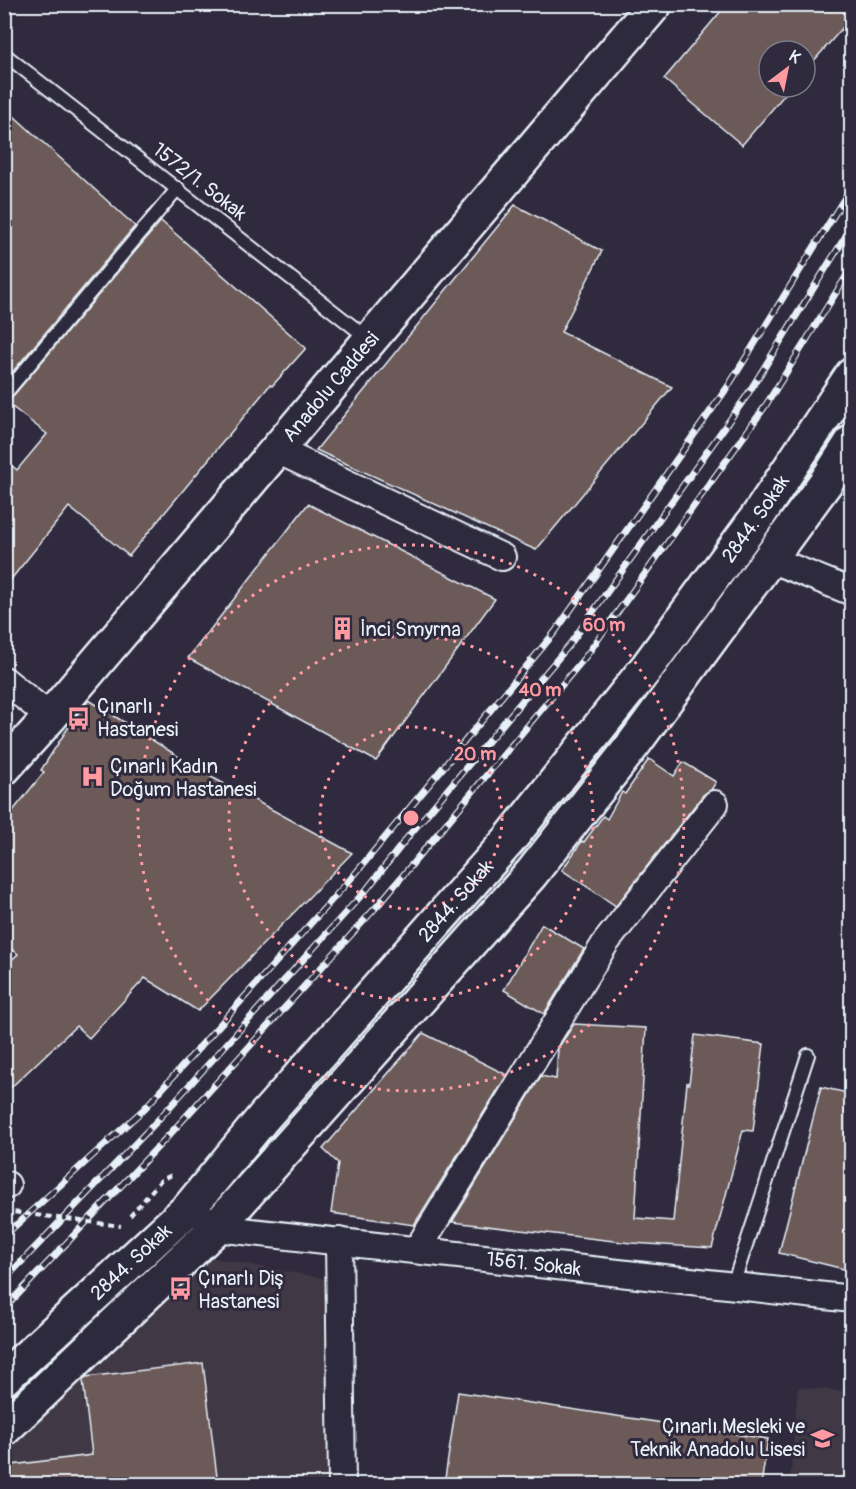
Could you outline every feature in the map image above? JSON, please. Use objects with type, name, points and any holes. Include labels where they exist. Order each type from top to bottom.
[{"type":"main road","name":"Anadolu Caddesi","points":[[4,768],[278,450],[655,4]]},
{"type":"main road","name":"2844. Sokak","points":[[4,1378],[189,1208],[262,1118],[508,840],[648,666],[758,516],[852,375]]},
{"type":"main road","name":"2844. Sokak","points":[[4,1430],[216,1228],[531,874],[633,745],[826,482],[852,442]]},
{"type":"street","points":[[278,450],[502,557]]},
{"type":"street","points":[[770,559],[852,592]]},
{"type":"street","points":[[4,680],[50,717]]},
{"type":"street","points":[[417,1250],[606,942],[715,804]]},
{"type":"street","points":[[189,1208],[216,1228]]},
{"type":"street","name":"1561. Sokak","points":[[216,1228],[852,1299]]},
{"type":"street","points":[[339,1241],[342,1485]]},
{"type":"lane","name":"1572/1. Sokak","points":[[4,54],[370,340]]},
{"type":"lane","points":[[4,395],[178,188]]},
{"type":"lane","points":[[733,1285],[808,1055]]},
{"type":"path","points":[[4,1211],[121,1226],[161,1180]]},
{"type":"shaded area","points":[[203,1256],[327,1279],[328,1484],[5,1484],[5,1444]]},
{"type":"shaded area","name":"Çınarlı Mesleki ve Teknik Anadolu Lisesi","points":[[798,1387],[851,1392],[851,1484],[790,1484]]},
{"type":"building","points":[[727,4],[852,4],[852,17],[817,57],[817,39],[757,39],[757,99],[781,99],[742,145],[664,79]]},
{"type":"building","points":[[4,107],[135,226],[4,382]]},
{"type":"building","points":[[515,205],[602,251],[561,332],[672,387],[536,550],[316,450]]},
{"type":"building","points":[[161,221],[306,348],[272,386],[270,385],[129,556],[69,507],[4,588],[4,459],[17,470],[47,434],[7,403]]},
{"type":"building","name":"İnci Smyrna","points":[[308,504],[495,599],[376,761],[188,658]]},
{"type":"building","points":[[89,700],[206,774],[352,853],[198,1011],[145,978],[89,1038],[76,1026],[4,1094],[4,967],[18,954],[4,943],[4,822],[44,772],[41,770],[75,717]]},
{"type":"building","points":[[649,759],[674,776],[683,762],[716,782],[711,790],[703,795],[616,906],[562,870],[603,816],[607,819],[622,792],[625,794]]},
{"type":"building","points":[[542,924],[584,949],[544,1014],[504,990]]},
{"type":"building","points":[[574,1024],[646,1028],[635,1218],[673,1221],[687,1083],[689,1084],[695,1035],[764,1044],[753,1131],[743,1130],[712,1248],[631,1243],[452,1222],[541,1076],[556,1079],[558,1048]]},
{"type":"building","points":[[423,1033],[507,1075],[414,1225],[331,1213],[338,1163],[323,1149]]},
{"type":"building","points":[[821,1087],[852,1094],[852,1271],[779,1253]]},
{"type":"building","points":[[203,1363],[218,1485],[4,1485],[4,1466],[92,1455],[83,1380],[86,1377]]},
{"type":"building","points":[[458,1392],[768,1439],[761,1485],[444,1485]]},
{"type":"railway","points":[[4,1236],[144,1109],[355,874],[555,632],[729,385],[852,186]]},
{"type":"railway","points":[[4,1280],[156,1122],[367,889],[411,833],[570,644],[746,397],[852,226]]},
{"type":"railway","points":[[4,1309],[170,1134],[379,904],[586,656],[764,408],[852,267]]},
{"type":"place","name":"İnci Smyrna","points":[[342,629]]},
{"type":"place","name":"Çınarlı Hastanesi","points":[[79,718]]},
{"type":"place","name":"Çınarlı Kadın Doğum Hastanesi","points":[[92,777]]},
{"type":"place","name":"Çınarlı Diş Hastanesi","points":[[180,1289]]},
{"type":"place","name":"Çınarlı Mesleki ve Teknik Anadolu Lisesi","points":[[823,1438]]}]
